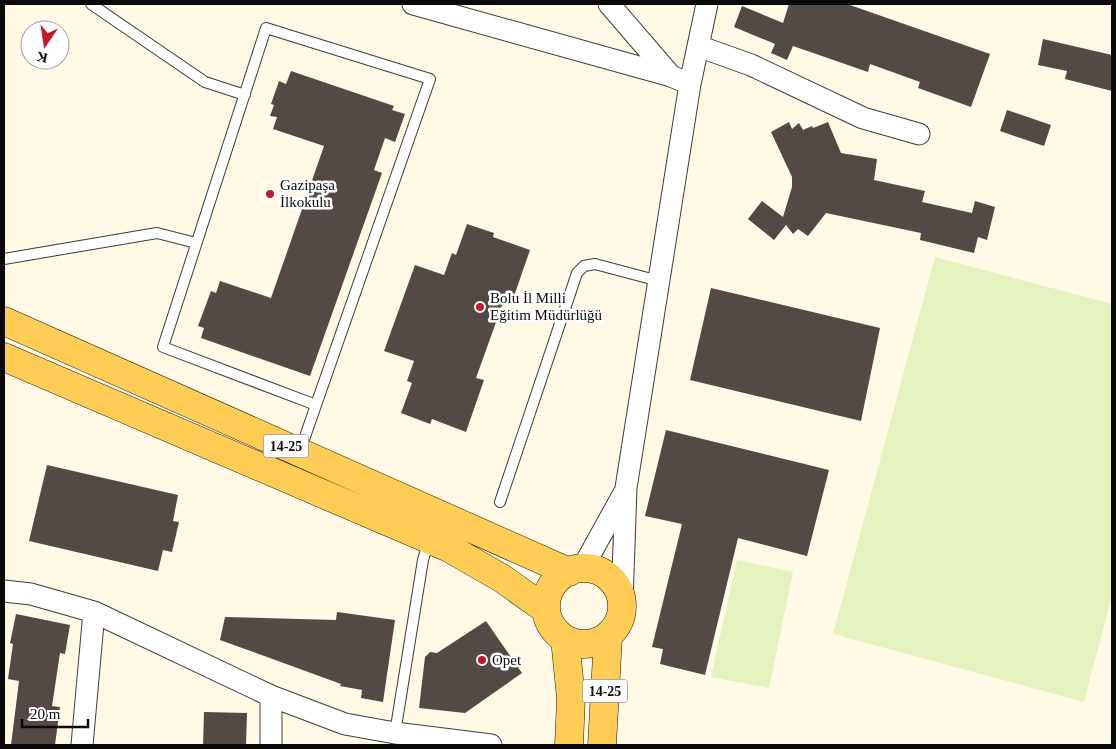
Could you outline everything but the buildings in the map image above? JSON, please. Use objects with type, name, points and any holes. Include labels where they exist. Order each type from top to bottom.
[{"type":"main road","name":"14-25","points":[[4,321],[300,452],[576,570],[600,572],[611,579],[618,589],[622,602],[622,615],[608,637],[602,745]]},
{"type":"main road","name":"14-25","points":[[4,357],[449,548],[503,579],[545,609],[551,625],[559,636],[565,639],[571,698],[569,745]]},
{"type":"main road","points":[[545,609],[549,590],[554,582],[563,574],[576,570]]},
{"type":"main road","points":[[565,639],[583,645],[596,643],[608,637]]},
{"type":"street","points":[[413,4],[680,80]]},
{"type":"street","points":[[609,4],[680,80]]},
{"type":"street","points":[[622,602],[626,488],[659,282],[680,80],[698,46],[707,4]]},
{"type":"street","points":[[698,46],[751,65],[862,118],[919,134]]},
{"type":"street","points":[[576,570],[626,488]]},
{"type":"street","points":[[4,592],[31,594],[94,612],[271,696],[345,724],[395,733],[491,745]]},
{"type":"street","points":[[82,745],[94,612]]},
{"type":"street","points":[[271,696],[271,745]]},
{"type":"lane","points":[[91,4],[205,82],[245,95]]},
{"type":"lane","points":[[300,452],[430,79],[266,28],[163,347],[316,405]]},
{"type":"lane","points":[[4,258],[157,233],[196,243]]},
{"type":"lane","points":[[500,502],[577,274],[584,266],[595,264],[659,282]]},
{"type":"lane","points":[[395,733],[422,560],[429,540]]},
{"type":"green space","points":[[935,257],[1112,304],[1112,595],[1084,702],[833,634]]},
{"type":"green space","points":[[737,560],[793,572],[769,688],[711,677]]},
{"type":"place","name":"Gazipaşa İlkokulu","points":[[270,194]]},
{"type":"place","name":"Bolu İl Milli Eğitim Müdürlüğü","points":[[480,307]]},
{"type":"place","name":"Opet","points":[[482,660]]}]
